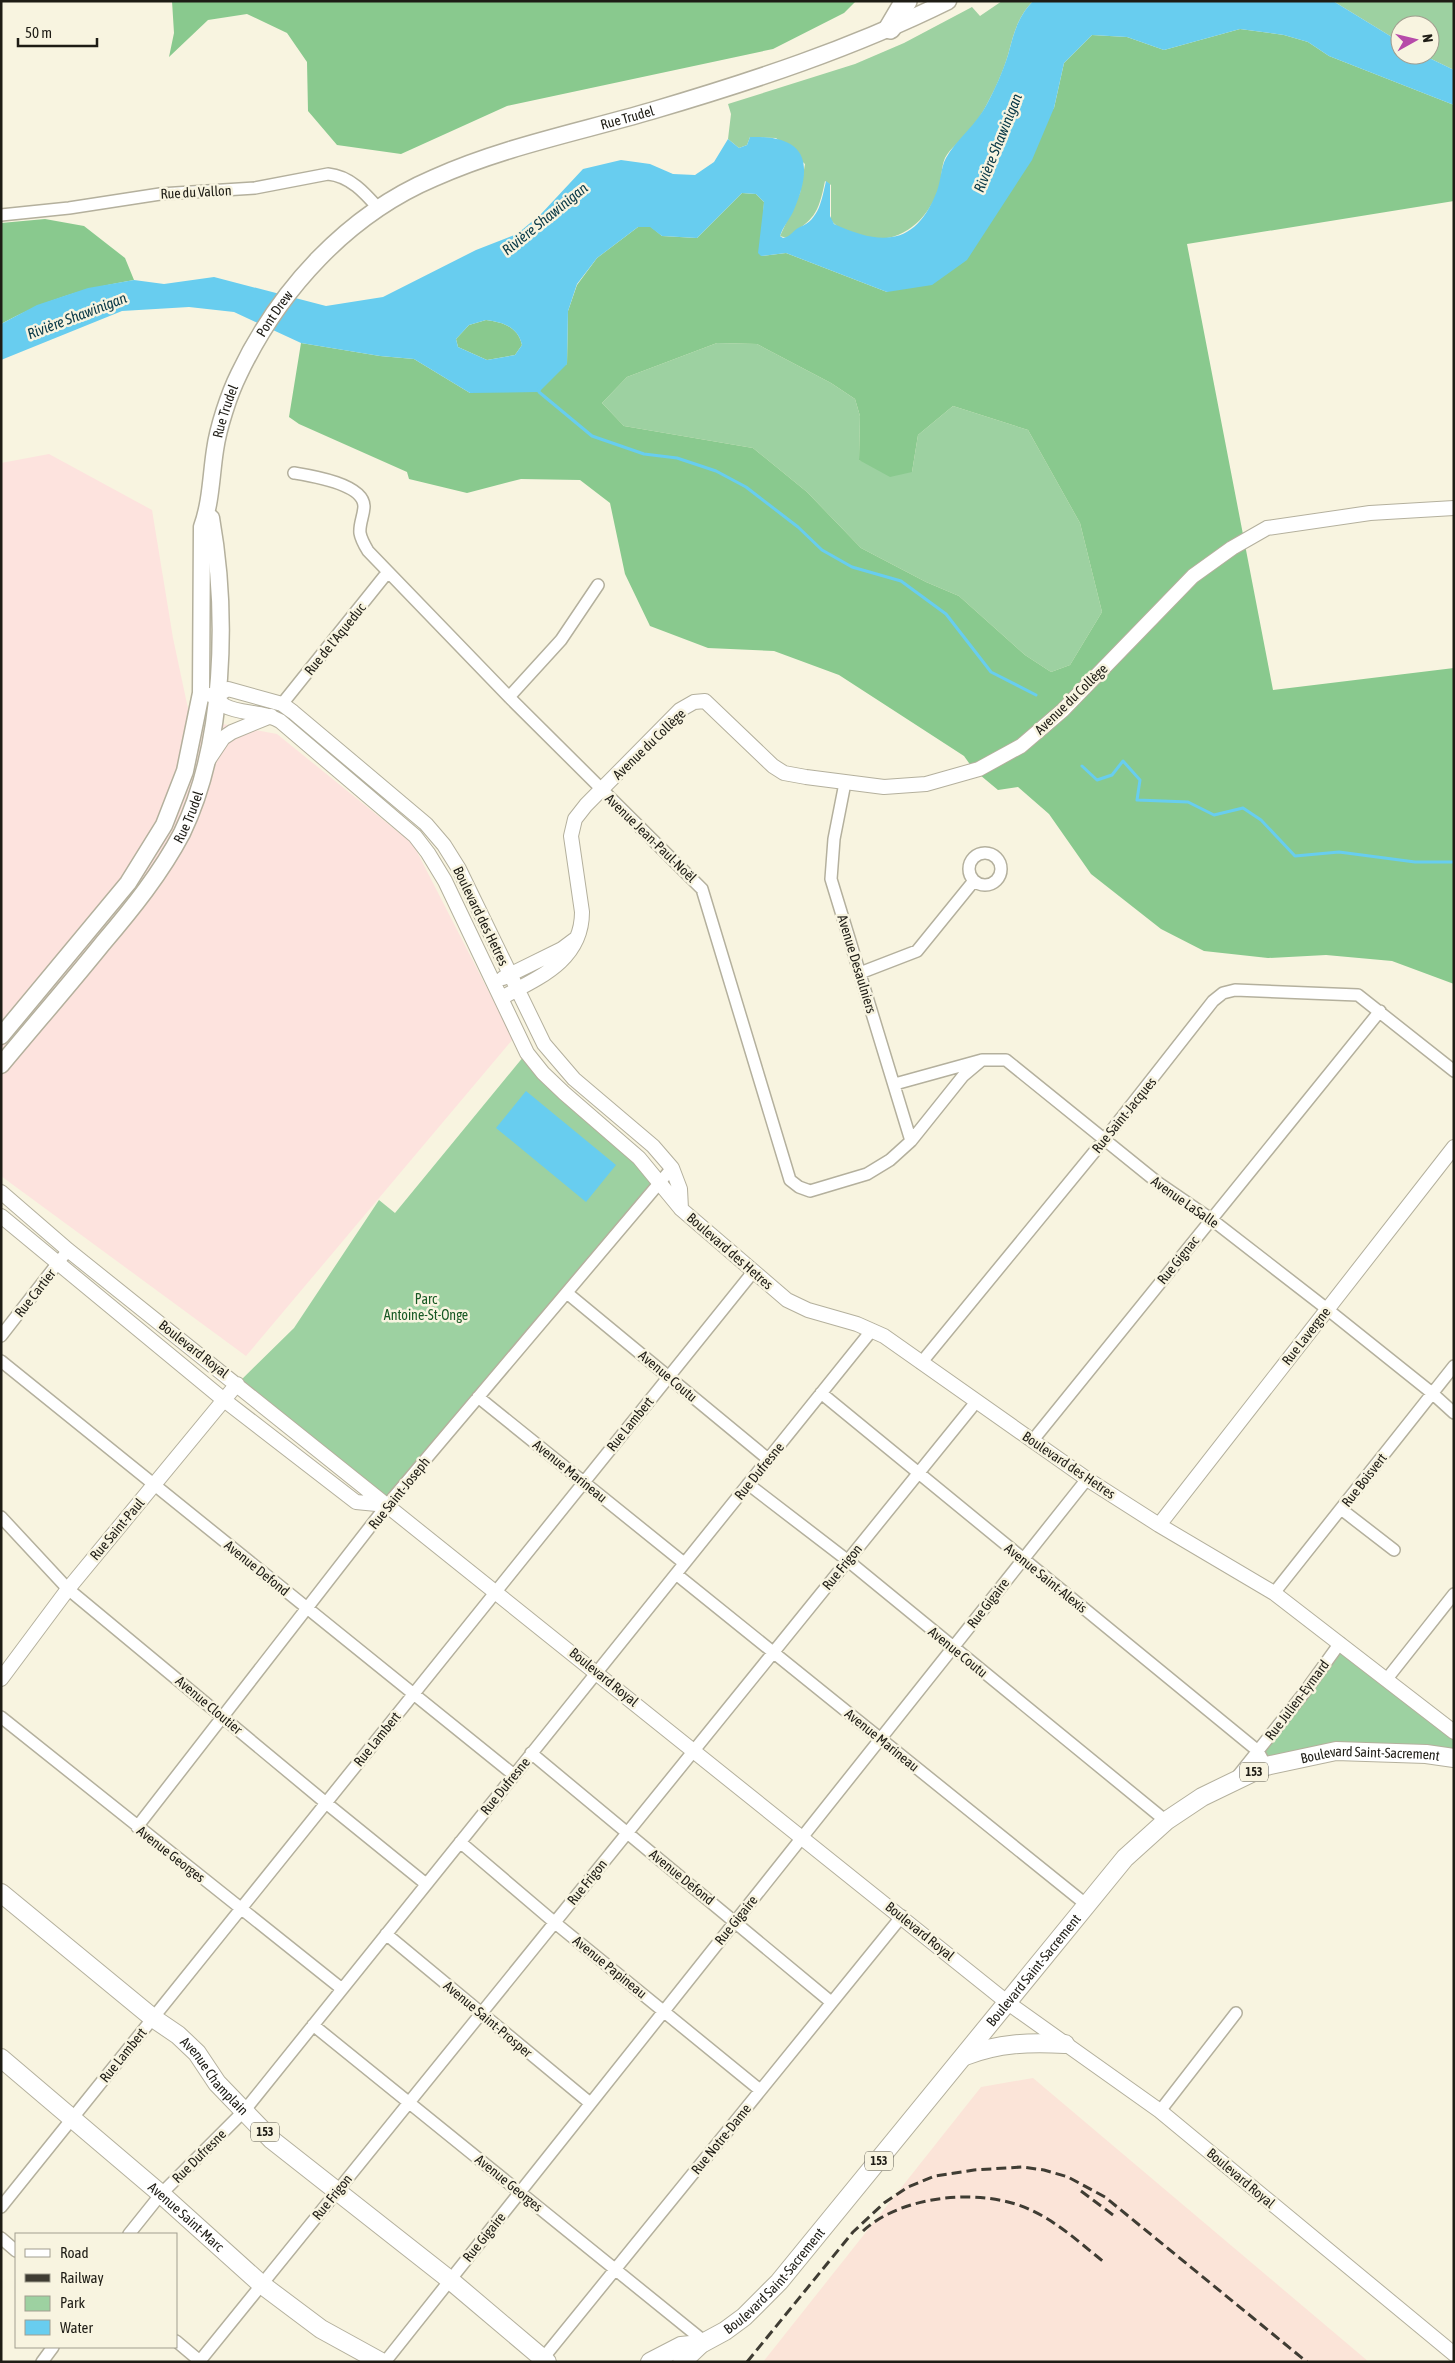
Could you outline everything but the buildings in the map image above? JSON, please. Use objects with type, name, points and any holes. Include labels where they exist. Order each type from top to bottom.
[{"type":"highway","points":[[890,28],[906,1]]},
{"type":"main road","name":"Rue Trudel","points":[[320,258],[379,208],[424,182],[467,164],[769,75],[890,28],[948,1]]},
{"type":"main road","name":"Pont Drew","points":[[238,376],[278,308],[320,258]]},
{"type":"main road","name":"Rue Trudel","points":[[1,1036],[128,884],[164,825],[185,771],[209,694],[220,670],[214,537],[209,508],[215,446],[238,376]]},
{"type":"main road","name":"Rue Trudel","points":[[1,1065],[143,895],[181,834],[199,791],[206,763],[209,694]]},
{"type":"main road","name":"Boulevard Saint-Sacrement","points":[[682,2362],[703,2343],[744,2317],[779,2282],[1088,1906],[1125,1858],[1166,1821],[1202,1797],[1234,1781],[1262,1759],[1336,1751],[1426,1754],[1454,1758]]},
{"type":"main road","name":"Avenue Champlain","points":[[1,1893],[153,2018],[178,2035],[197,2053],[217,2083],[272,2140],[450,2280],[544,2360]]},
{"type":"main road","points":[[965,2056],[980,2050],[1018,2042],[1065,2044]]},
{"type":"main road","name":"Avenue Saint-Marc","points":[[1,2058],[162,2194],[261,2284],[321,2329],[381,2362]]},
{"type":"main road","name":"Boulevard Saint-Sacrement","points":[[650,2362],[681,2346],[703,2343]]},
{"type":"street","name":"Rue du Vallon","points":[[1,215],[61,209],[160,194],[255,188],[328,174],[338,175],[350,181],[379,208]]},
{"type":"street","name":"Avenue Jean-Paul-Noël","points":[[294,473],[322,478],[355,491],[362,498],[364,506],[360,534],[368,552],[601,790],[702,889],[790,1180],[810,1191],[867,1174],[890,1160],[911,1141],[963,1076],[982,1060]]},
{"type":"street","name":"Avenue du Collège","points":[[501,998],[555,968],[564,959],[578,936],[582,924],[582,912],[571,836],[575,819],[680,710],[694,702],[705,701],[773,766],[784,773],[884,787],[926,784],[979,769],[1021,746],[1063,710],[1192,576],[1232,548],[1267,528],[1370,513],[1454,508]]},
{"type":"street","name":"Rue de l'Aqueduc","points":[[282,704],[387,573]]},
{"type":"street","points":[[509,697],[561,640],[598,585]]},
{"type":"street","name":"Boulevard des Hetres","points":[[209,694],[228,689],[282,704],[426,824],[444,845],[459,869],[544,1044],[574,1079],[653,1146],[672,1168],[680,1189],[682,1209]]},
{"type":"street","name":"Boulevard des Hetres","points":[[209,694],[225,706],[271,716],[415,836],[445,881],[527,1053],[543,1073],[639,1158],[682,1209],[753,1272],[787,1300],[808,1310],[872,1330],[1087,1479],[1159,1525],[1274,1593],[1454,1732]]},
{"type":"street","points":[[206,763],[223,738],[234,730],[271,716]]},
{"type":"street","name":"Avenue Desaulniers","points":[[845,783],[834,839],[831,879],[911,1141]]},
{"type":"street","points":[[860,974],[917,951],[973,882]]},
{"type":"street","points":[[493,982],[562,949],[578,936]]},
{"type":"street","name":"Rue Saint-Jacques","points":[[921,1363],[1104,1140],[1213,1001],[1223,993],[1235,990],[1358,995],[1380,1011]]},
{"type":"street","points":[[1380,1011],[1454,1071]]},
{"type":"street","name":"Rue Gignac","points":[[1033,1440],[1380,1011]]},
{"type":"street","name":"Avenue LaSalle","points":[[895,1084],[982,1060],[1006,1060],[1157,1182],[1211,1219],[1327,1309],[1432,1393],[1454,1413]]},
{"type":"street","name":"Rue Lavergne","points":[[1159,1525],[1454,1147]]},
{"type":"street","name":"Rue Saint-Joseph","points":[[137,1827],[387,1505],[672,1168]]},
{"type":"street","name":"Boulevard Royal","points":[[1,1192],[68,1250],[803,1836],[1008,2003],[1160,2110],[1454,2354]]},
{"type":"street","name":"Boulevard Royal","points":[[1,1216],[224,1400],[356,1502],[387,1505]]},
{"type":"street","name":"Rue Cartier","points":[[1,1336],[68,1250]]},
{"type":"street","name":"Rue Lambert","points":[[1,2207],[753,1272]]},
{"type":"street","name":"Avenue Coutu","points":[[567,1293],[768,1459]]},
{"type":"street","name":"Rue Dufresne","points":[[131,2233],[162,2194],[244,2110],[872,1330]]},
{"type":"street","name":"Avenue Defond","points":[[1,1361],[514,1775]]},
{"type":"street","name":"Rue Boisvert","points":[[1274,1593],[1454,1366]]},
{"type":"street","name":"Rue Saint-Paul","points":[[1,1678],[68,1589],[237,1384]]},
{"type":"street","name":"Avenue Saint-Alexis","points":[[821,1393],[1262,1759]]},
{"type":"street","name":"Avenue Marineau","points":[[478,1397],[684,1563]]},
{"type":"street","name":"Rue Frigon","points":[[200,2361],[976,1402]]},
{"type":"street","name":"Rue Gigaire","points":[[385,2362],[1087,1479]]},
{"type":"street","name":"Avenue Coutu","points":[[748,1484],[847,1560],[1166,1821]]},
{"type":"street","points":[[1341,1509],[1394,1550]]},
{"type":"street","name":"Avenue Cloutier","points":[[1,1517],[68,1589],[426,1884]]},
{"type":"street","name":"Avenue Marineau","points":[[676,1574],[1088,1906]]},
{"type":"street","points":[[1386,1680],[1454,1594]]},
{"type":"street","name":"Rue Julien-Eymard","points":[[1262,1759],[1340,1643]]},
{"type":"street","name":"Avenue Georges","points":[[1,1717],[342,1989]]},
{"type":"street","name":"Avenue Defond","points":[[531,1754],[736,1921],[831,2002]]},
{"type":"street","name":"Avenue Papineau","points":[[460,1842],[554,1922],[760,2090]]},
{"type":"street","name":"Rue Notre-Dame","points":[[544,2360],[615,2269],[902,1916]]},
{"type":"street","name":"Avenue Saint-Prosper","points":[[386,1934],[590,2104]]},
{"type":"street","points":[[1160,2110],[1236,2013]]},
{"type":"street","name":"Avenue Georges","points":[[313,2025],[615,2269],[703,2343]]},
{"type":"street","points":[[1,2238],[15,2250]]},
{"type":"street","points":[[178,2343],[200,2361]]},
{"type":"street","points":[[48,2354],[58,2362]]},
{"type":"shaded area","points":[[49,454],[152,510],[173,638],[190,718],[277,734],[413,844],[513,1039],[246,1356],[1,1176],[1,463]]},
{"type":"shaded area","points":[[1033,2078],[1369,2362],[763,2362],[981,2087]]},
{"type":"green space","points":[[172,1],[856,1],[844,13],[773,49],[507,106],[401,154],[337,145],[308,111],[307,62],[287,33],[247,14],[208,20],[169,57],[174,33]]},
{"type":"green space","points":[[1002,1],[1033,1],[1017,26],[1004,68],[990,98],[973,126],[945,158],[939,188],[934,200],[920,220],[901,234],[889,238],[864,237],[846,231],[831,220],[831,185],[825,181],[820,202],[814,215],[787,238],[780,236],[800,193],[805,164],[776,138],[750,137],[747,145],[739,148],[728,139],[731,114],[728,104],[855,64],[904,43],[972,7],[980,16]]},
{"type":"green space","points":[[1333,1],[1454,1],[1454,70],[1440,63],[1440,15],[1390,15],[1390,36]]},
{"type":"green space","points":[[1240,29],[1284,35],[1308,42],[1329,56],[1454,105],[1454,201],[1187,244],[1273,690],[1454,668],[1454,984],[1392,961],[1326,955],[1268,958],[1204,951],[1161,929],[1091,874],[1049,814],[1018,787],[998,790],[974,770],[964,756],[839,675],[774,651],[708,648],[650,626],[625,574],[610,503],[580,480],[521,479],[467,493],[409,479],[407,472],[299,424],[289,417],[301,343],[380,356],[414,359],[470,393],[567,364],[568,311],[577,285],[597,258],[638,227],[650,226],[662,236],[697,238],[742,193],[756,194],[764,202],[761,256],[786,253],[887,292],[1054,108],[1064,63],[1092,35],[1127,37],[1164,50]],"holes":[[[717,343],[757,344],[831,383],[855,399],[860,416],[859,460],[890,477],[912,472],[918,435],[953,406],[1028,430],[1080,523],[1102,612],[1070,665],[1051,672],[1025,655],[959,596],[926,582],[861,548],[807,492],[753,448],[624,426],[602,403],[627,377]]]},
{"type":"green space","points":[[45,219],[84,226],[125,258],[134,280],[65,296],[1,324],[1,223]]},
{"type":"green space","points":[[486,320],[504,324],[517,334],[522,345],[515,355],[487,360],[458,347],[456,339],[469,325]]},
{"type":"green space","points":[[717,343],[757,344],[831,383],[855,399],[860,416],[859,460],[912,472],[918,435],[953,406],[1028,430],[1080,523],[1102,612],[1070,665],[1051,672],[1025,655],[959,596],[926,582],[861,548],[807,492],[753,448],[624,426],[602,403],[627,377]]},
{"type":"green space","name":"Parc Antoine-St-Onge","points":[[524,1056],[661,1182],[387,1505],[234,1387],[294,1328],[379,1200],[395,1213]]},
{"type":"green space","points":[[1340,1643],[1454,1734],[1454,1758],[1336,1751],[1266,1766],[1258,1752]]},
{"type":"water","name":"Rivière Shawinigan","points":[[1033,1],[1333,1],[1390,36],[1390,65],[1440,65],[1440,63],[1454,70],[1454,105],[1329,56],[1308,42],[1284,35],[1240,29],[1164,50],[1127,37],[1092,35],[1064,63],[1054,108],[1032,160],[967,260],[932,285],[887,292],[786,253],[761,256],[758,253],[764,202],[756,194],[742,193],[697,238],[662,236],[650,227],[638,227],[597,258],[577,284],[568,311],[567,364],[539,392],[470,393],[414,359],[380,356],[301,343],[234,312],[189,307],[122,311],[1,360],[1,324],[37,305],[88,288],[134,280],[164,284],[214,277],[326,306],[383,297],[476,250],[517,234],[541,214],[583,169],[621,160],[650,164],[673,174],[695,175],[714,162],[728,139],[739,148],[747,145],[750,137],[784,141],[795,147],[801,156],[804,167],[800,195],[780,236],[783,238],[806,224],[816,214],[826,181],[830,184],[830,216],[834,224],[867,236],[882,238],[896,236],[908,231],[919,222],[929,209],[937,191],[946,158],[983,111],[996,86],[1023,14]],"holes":[[[486,320],[504,324],[513,330],[520,339],[522,345],[515,355],[487,360],[458,347],[456,339],[469,325]]]},
{"type":"water","points":[[526,1091],[616,1165],[586,1202],[496,1128]]},
{"type":"waterway","points":[[539,389],[539,392],[592,436],[644,454],[677,458],[716,471],[746,487],[798,527],[822,550],[852,567],[901,581],[946,614],[991,672],[1036,695]]},
{"type":"waterway","points":[[1082,766],[1097,780],[1112,775],[1123,761],[1140,780],[1137,800],[1188,802],[1214,815],[1243,808],[1261,820],[1295,856],[1339,852],[1415,862],[1454,862]]},
{"type":"railway","points":[[747,2362],[853,2232],[884,2203],[908,2187],[935,2176],[974,2170],[1022,2167],[1044,2170],[1068,2177],[1105,2197],[1307,2362]]},
{"type":"railway","points":[[1081,2191],[1113,2215]]},
{"type":"railway","points":[[863,2231],[880,2219],[900,2209],[922,2202],[945,2198],[969,2197],[992,2199],[1014,2203],[1043,2216],[1104,2262]]}]
